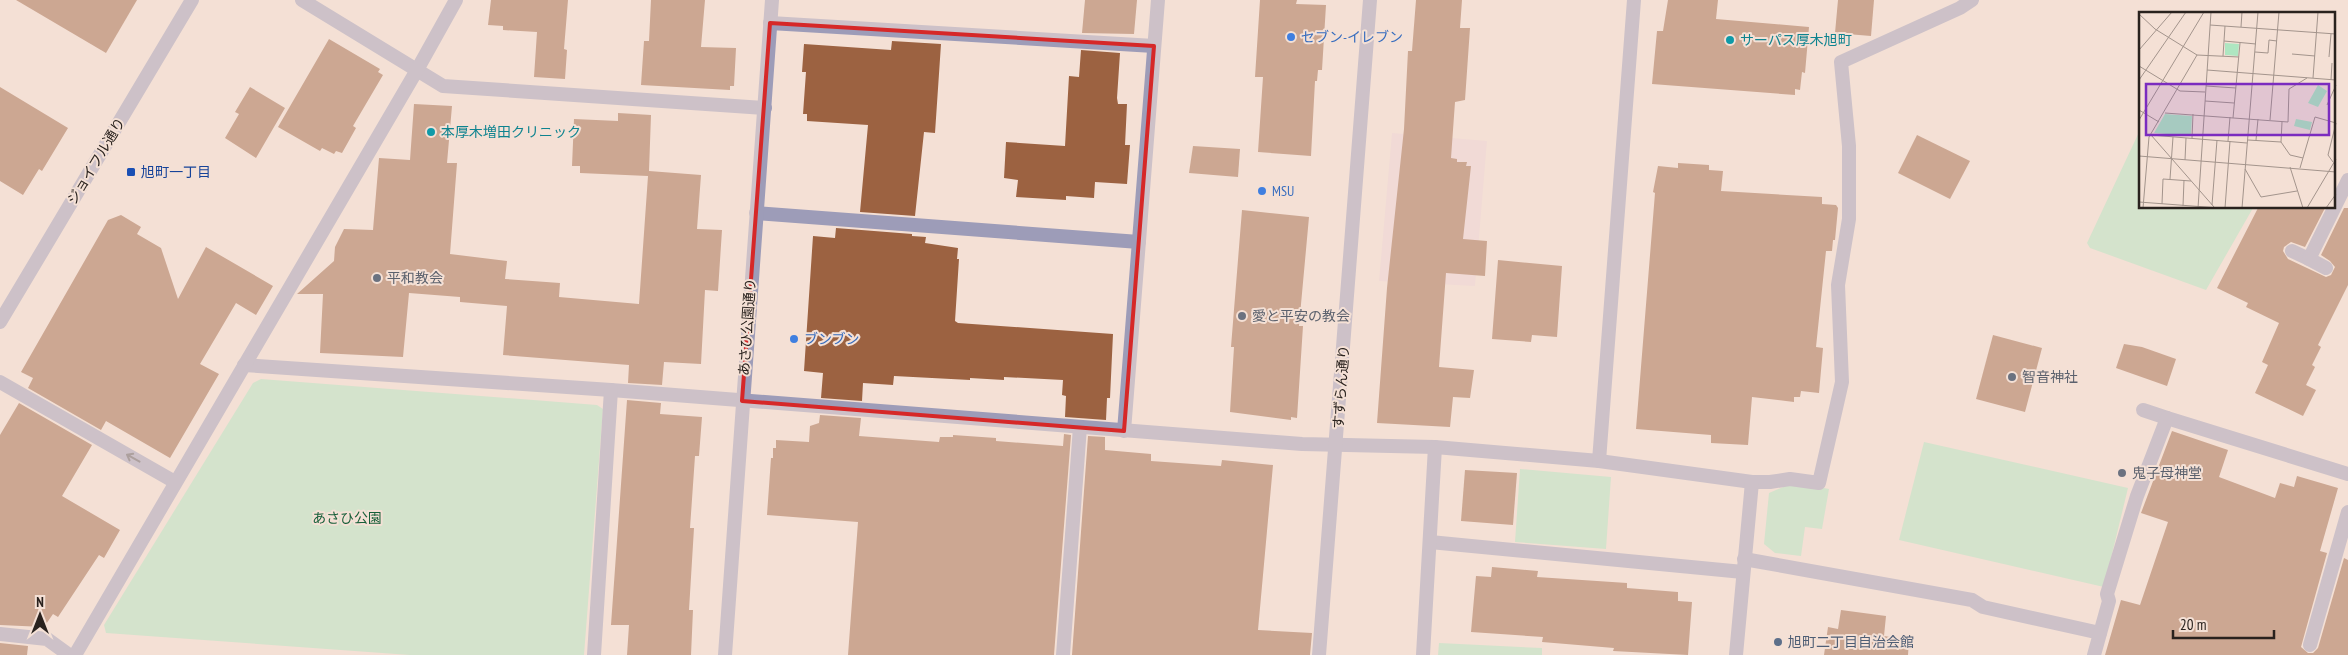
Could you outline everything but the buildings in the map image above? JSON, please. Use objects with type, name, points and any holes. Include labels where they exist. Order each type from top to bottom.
[{"type":"street","name":"ジョイフル通り","points":[[0,322],[192,0]]},
{"type":"street","points":[[302,0],[443,86],[765,108]]},
{"type":"street","points":[[75,655],[456,0]]},
{"type":"street","name":"あさひ公園通り","points":[[725,655],[772,0]]},
{"type":"street","points":[[1124,431],[1158,0]]},
{"type":"street","name":"すずらん通り","points":[[1319,655],[1370,0]]},
{"type":"street","points":[[1599,461],[1634,0]]},
{"type":"street","points":[[244,365],[611,390],[1336,446],[1435,447],[1599,461],[1752,482],[1790,479],[1819,483],[1842,382],[1838,285],[1849,219],[1849,146],[1841,62],[1960,8],[1972,0]]},
{"type":"street","points":[[770,23],[1154,46]]},
{"type":"street","points":[[2336,205],[2348,180]]},
{"type":"street","points":[[2309,260],[2334,209]]},
{"type":"street","points":[[756,213],[1139,242]]},
{"type":"street","points":[[2292,251],[2326,268]]},
{"type":"street","points":[[0,382],[176,482]]},
{"type":"street","points":[[594,655],[611,390]]},
{"type":"street","points":[[2143,410],[2348,474]]},
{"type":"street","points":[[2094,655],[2109,601],[2107,594],[2137,496],[2167,418]]},
{"type":"street","points":[[1063,655],[1080,427]]},
{"type":"street","points":[[1423,655],[1435,447]]},
{"type":"street","points":[[1736,655],[1752,482]]},
{"type":"street","points":[[2310,645],[2348,512]]},
{"type":"street","points":[[1430,542],[1744,565],[1972,600],[1983,607],[2100,633]]},
{"type":"street","points":[[0,634],[47,639],[69,655]]},
{"type":"highlighted area","points":[[770,23],[1154,46],[1124,431],[742,401]]},
{"type":"shaded area","points":[[1392,133],[1487,141],[1475,286],[1379,281]]},
{"type":"green space","points":[[2139,132],[2139,209],[2252,209],[2206,290],[2090,248],[2087,243]]},
{"type":"green space","name":"あさひ公園","points":[[261,379],[597,405],[603,409],[584,655],[410,655],[106,633],[104,625],[253,383]]},
{"type":"green space","points":[[1924,442],[2128,488],[2104,587],[1899,540]]},
{"type":"green space","points":[[1520,469],[1611,477],[1606,549],[1515,542]]},
{"type":"green space","points":[[1795,482],[1829,489],[1822,529],[1805,527],[1801,556],[1775,553],[1764,544],[1769,493]]},
{"type":"green space","points":[[1439,643],[1542,648],[1542,655],[1438,655]]},
{"type":"place","name":"セブン-イレブン","points":[[1291,37]]},
{"type":"place","name":"サーパス厚木旭町","points":[[1730,40]]},
{"type":"place","name":"本厚木増田クリニック","points":[[431,132]]},
{"type":"place","name":"旭町一丁目","points":[[131,172]]},
{"type":"place","name":"MSU","points":[[1262,191]]},
{"type":"place","name":"平和教会","points":[[377,278]]},
{"type":"place","name":"愛と平安の教会","points":[[1242,316]]},
{"type":"place","name":"ブンブン","points":[[794,339]]},
{"type":"place","name":"智音神社","points":[[2012,377]]},
{"type":"place","name":"鬼子母神堂","points":[[2122,473]]},
{"type":"place","name":"旭町二丁目自治会館","points":[[1778,642]]}]
